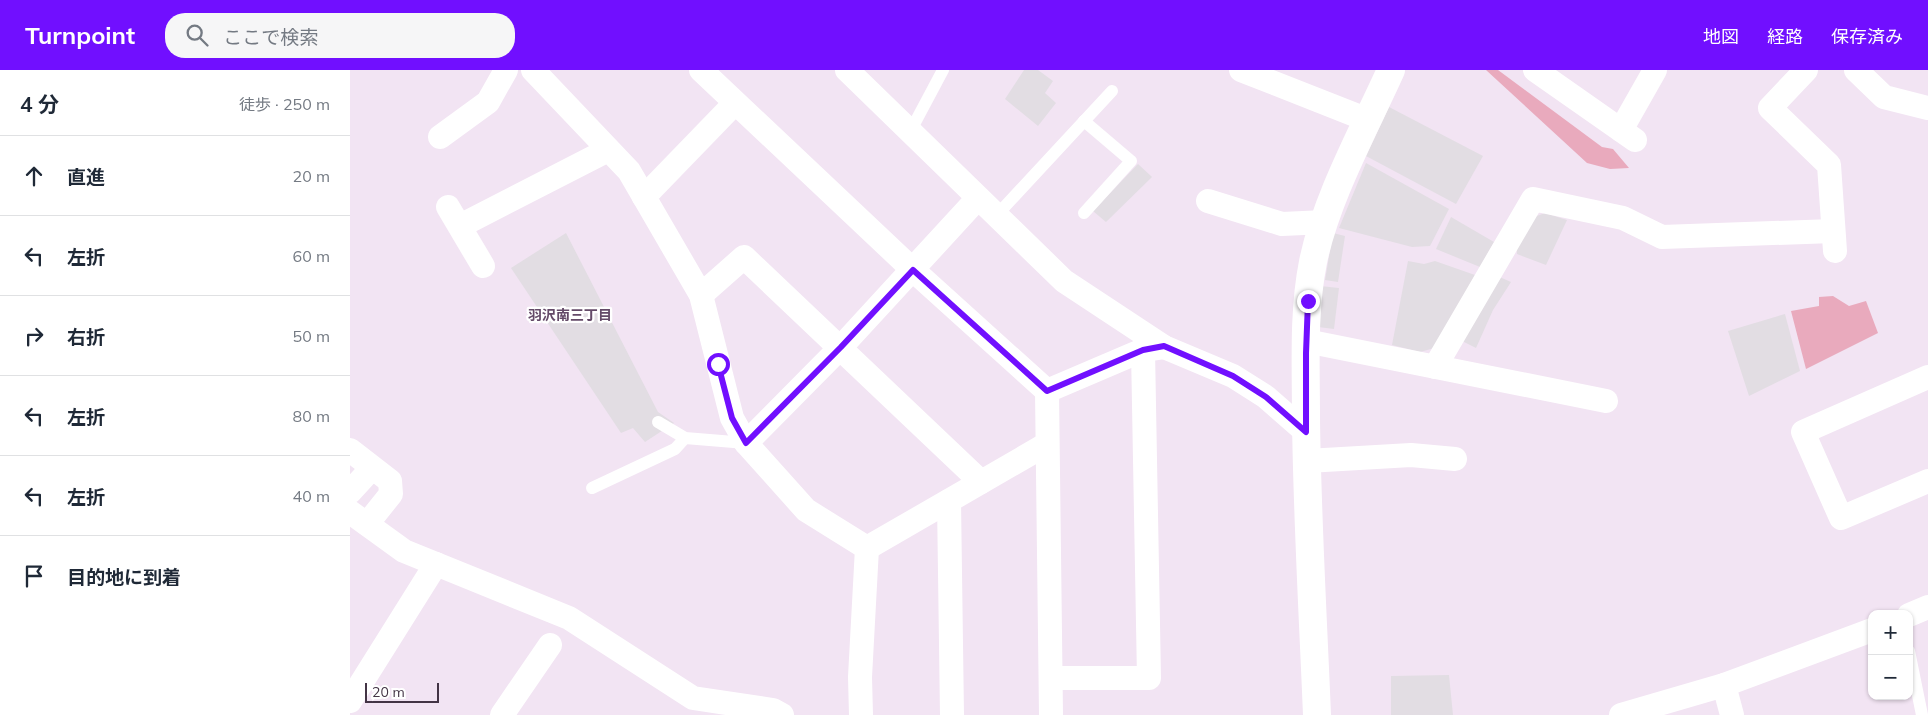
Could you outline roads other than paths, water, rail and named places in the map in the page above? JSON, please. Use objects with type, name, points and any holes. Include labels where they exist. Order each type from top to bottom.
[{"type":"street","points":[[440,137],[488,102],[506,70]]},
{"type":"street","points":[[533,70],[629,171],[701,295],[732,418],[746,443],[806,510],[867,548]]},
{"type":"street","points":[[701,70],[913,270],[1047,391],[1051,715]]},
{"type":"street","points":[[847,70],[1064,281],[1153,348],[1233,376],[1266,397],[1306,432]]},
{"type":"street","points":[[1241,70],[1368,120]]},
{"type":"street","points":[[1317,715],[1306,432],[1306,340],[1313,262],[1325,222],[1391,70]]},
{"type":"street","points":[[1535,70],[1628,135],[1655,70]]},
{"type":"street","points":[[1435,367],[1533,198],[1623,218],[1662,237],[1834,241],[1829,165],[1770,108],[1806,70]]},
{"type":"street","points":[[1856,70],[1884,97],[1928,108]]},
{"type":"street","points":[[644,197],[735,103]]},
{"type":"street","points":[[483,266],[454,216],[608,150]]},
{"type":"street","points":[[746,443],[841,347],[978,198]]},
{"type":"street","points":[[1208,201],[1282,224],[1325,222]]},
{"type":"street","points":[[701,295],[744,257],[982,482]]},
{"type":"street","points":[[1306,340],[1606,401]]},
{"type":"street","points":[[1047,391],[1153,348]]},
{"type":"street","points":[[1051,678],[1150,678],[1153,348]]},
{"type":"street","points":[[1928,377],[1803,432],[1841,518],[1928,481]]},
{"type":"street","points":[[867,548],[1047,444]]},
{"type":"street","points":[[350,450],[390,482],[391,494],[359,518],[404,551],[436,564],[560,631],[693,698],[773,710],[782,715]]},
{"type":"street","points":[[1307,461],[1411,455],[1455,459]]},
{"type":"street","points":[[350,492],[372,468]]},
{"type":"street","points":[[949,501],[952,715]]},
{"type":"street","points":[[862,715],[860,677],[867,548]]},
{"type":"street","points":[[350,701],[436,564]]},
{"type":"street","points":[[1913,613],[1928,607]]},
{"type":"street","points":[[502,715],[560,631]]},
{"type":"street","points":[[1621,715],[1724,685],[1868,631]]},
{"type":"street","points":[[1724,685],[1732,715]]},
{"type":"lane","points":[[910,132],[944,70]]},
{"type":"lane","points":[[996,216],[1112,90]]},
{"type":"lane","points":[[1084,120],[1131,161],[1084,212]]},
{"type":"lane","points":[[658,422],[685,438],[746,443]]},
{"type":"lane","points":[[592,488],[675,448],[685,438]]},
{"type":"lane","points":[[1910,655],[1922,715]]},
{"type":"district","name":"羽沢南三丁目","points":[[570,315]]}]
